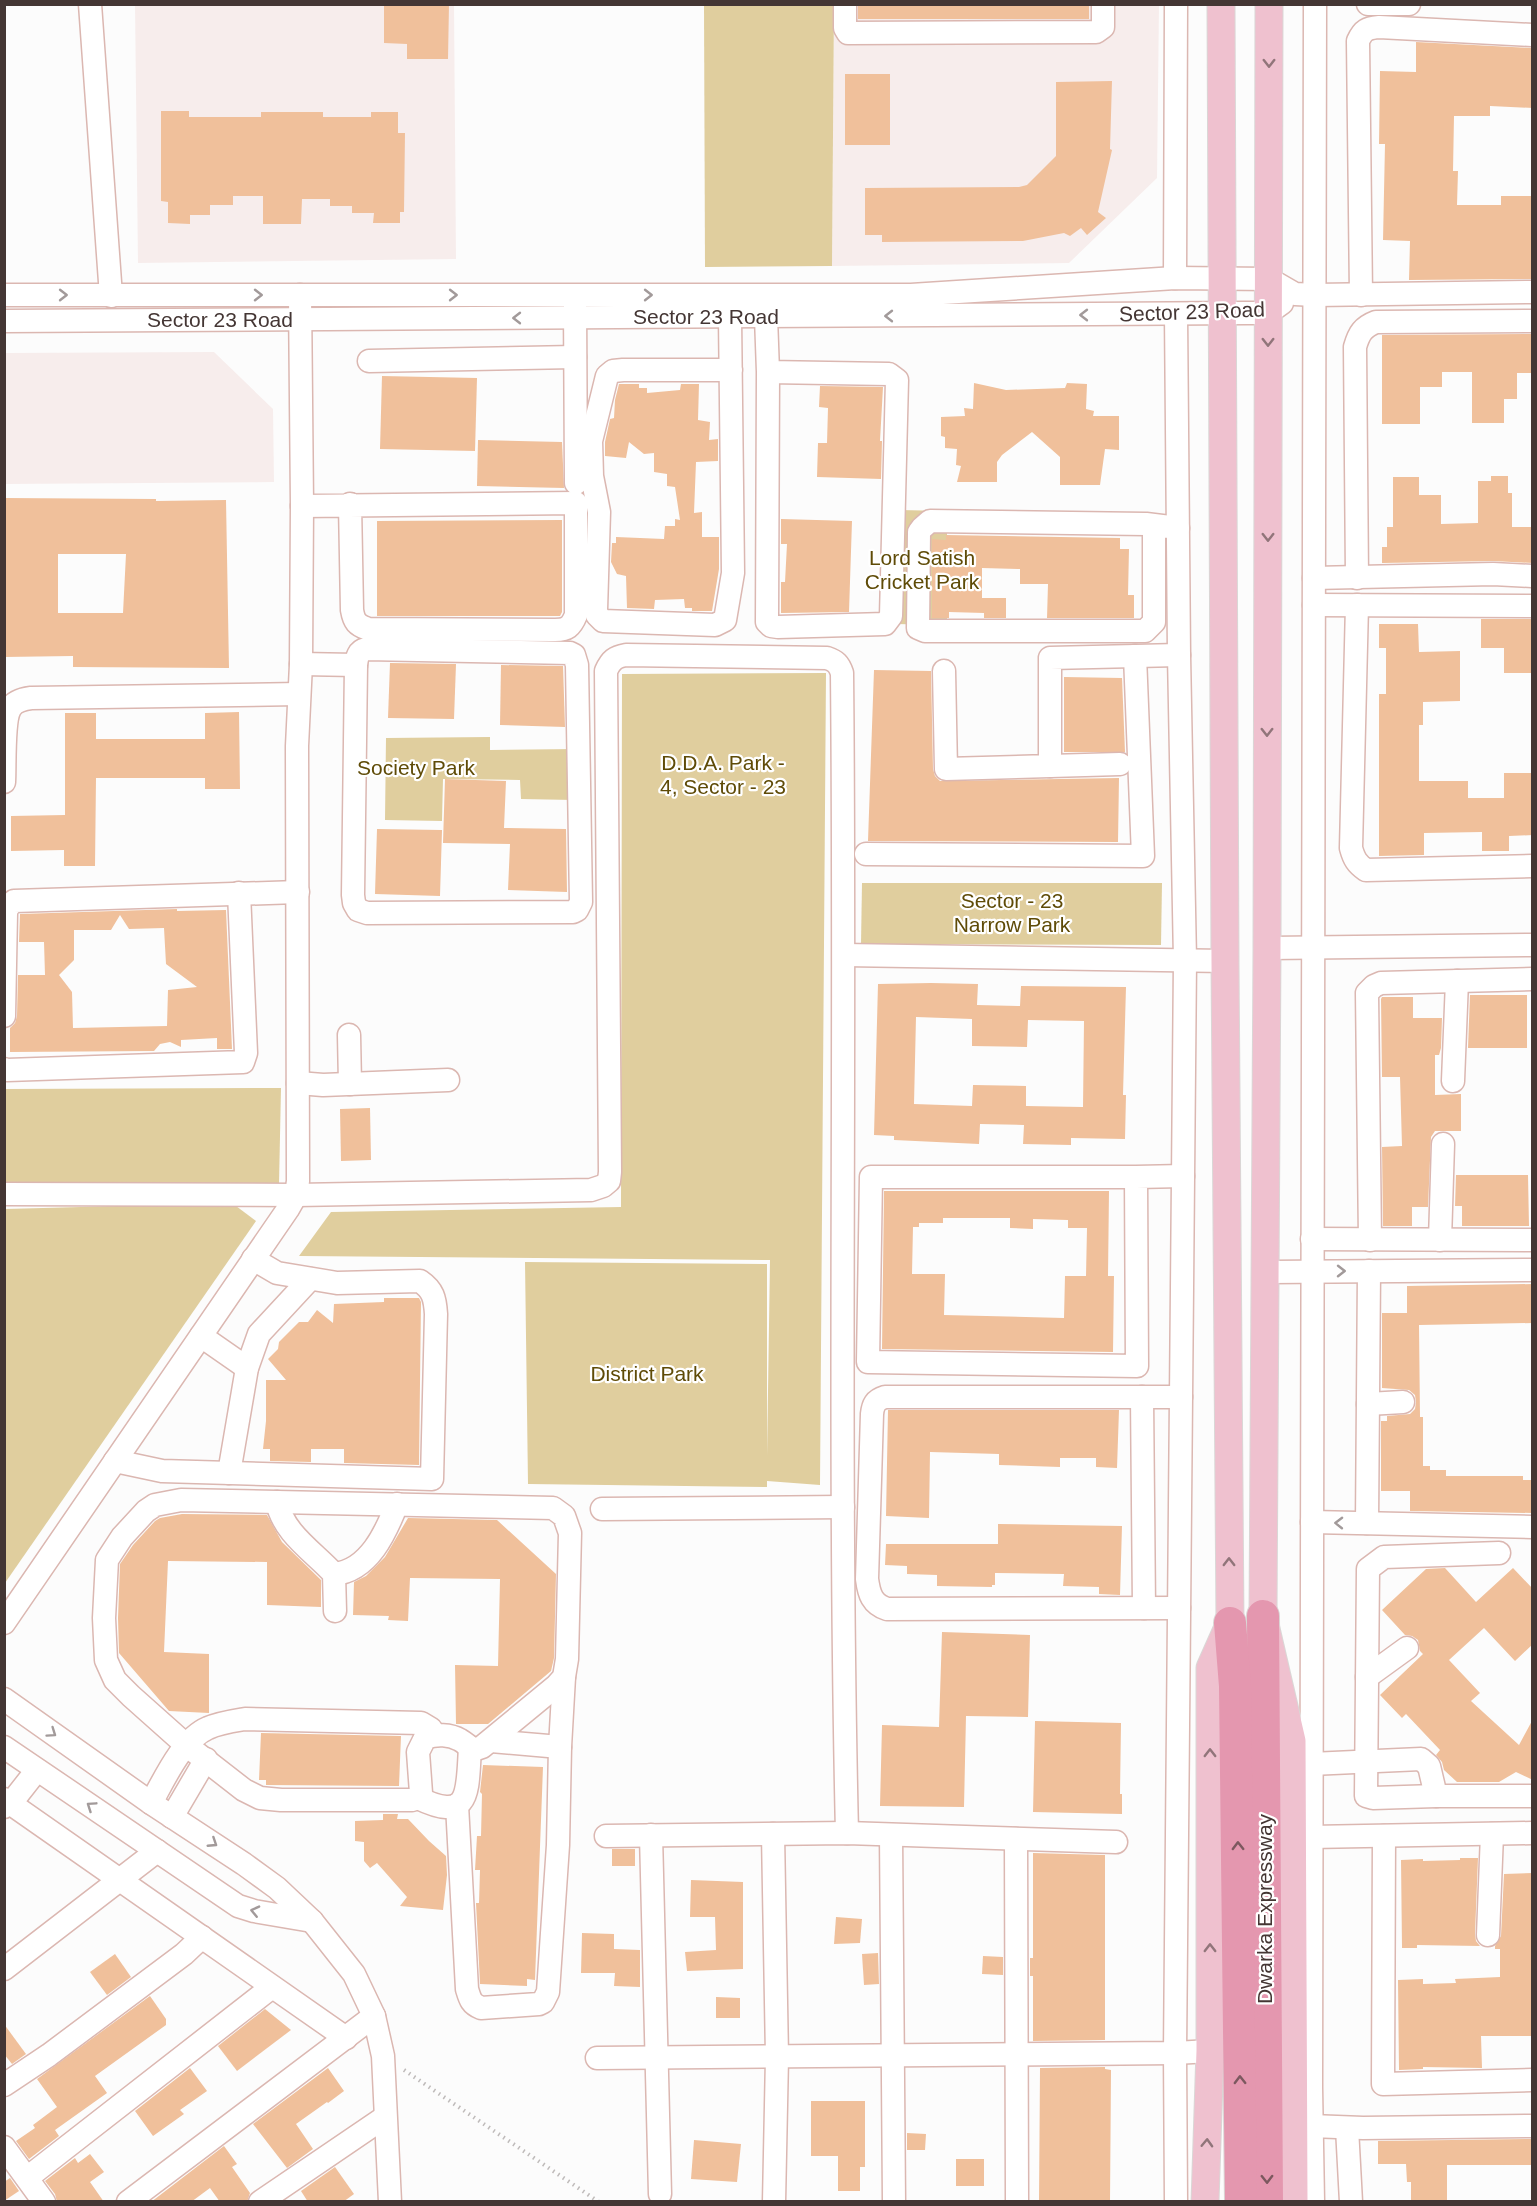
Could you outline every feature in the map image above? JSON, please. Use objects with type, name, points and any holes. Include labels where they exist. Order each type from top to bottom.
[{"type":"highway","name":"Dwarka Expressway","points":[[1241,2202],[1263,1616]]},
{"type":"highway","name":"Dwarka Expressway","points":[[1230,1623],[1252,1908],[1268,2202]]},
{"type":"main road","points":[[1205,2202],[1210,2051],[1210,1668],[1230,1623],[1221,4]]},
{"type":"main road","points":[[1269,4],[1263,1616],[1292,1742],[1294,2202]]},
{"type":"street","points":[[90,4],[111,296]]},
{"type":"street","points":[[845,4],[845,28],[848,33],[1096,32],[1103,27],[1103,4]]},
{"type":"street","points":[[1175,278],[1176,4]]},
{"type":"street","points":[[1313,2202],[1311,1764],[1314,578],[1305,295],[1315,4]]},
{"type":"street","points":[[1368,4],[1409,4]]},
{"type":"street","points":[[1361,295],[1358,41],[1362,33],[1367,28],[1378,27],[1533,34]]},
{"type":"street","name":"Sector 23 Road","points":[[4,295],[911,295],[1175,278],[1269,279],[1305,295]]},
{"type":"street","points":[[1305,295],[1533,291]]},
{"type":"street","points":[[4,1623],[296,1195],[298,1181],[299,694],[302,506],[300,295]]},
{"type":"street","points":[[575,295],[576,483]]},
{"type":"street","name":"Sector 23 Road","points":[[4,321],[1223,314],[1268,313],[1305,295]]},
{"type":"street","points":[[1176,314],[1185,960],[1175,2053],[1176,2202]]},
{"type":"street","points":[[730,317],[731,370],[733,573],[725,620],[715,625],[603,621],[597,615],[596,610],[599,512],[592,476],[591,441],[607,376],[613,371],[623,370],[731,370]]},
{"type":"street","points":[[766,317],[768,372],[767,622],[771,627],[885,624],[891,616],[897,380],[889,374],[768,372]]},
{"type":"street","points":[[1357,578],[1355,347],[1359,333],[1376,322],[1533,321]]},
{"type":"street","points":[[369,361],[575,357]]},
{"type":"street","points":[[302,506],[351,504],[576,503],[576,615],[572,625],[566,630],[368,629],[358,626],[352,610],[351,504]]},
{"type":"street","points":[[1154,526],[1154,622],[1145,631],[936,631],[918,628],[919,532],[930,521],[1154,526],[1178,528]]},
{"type":"street","points":[[1314,578],[1493,574],[1533,576]]},
{"type":"street","points":[[1314,605],[1533,606]]},
{"type":"street","points":[[1357,605],[1353,858],[1366,870],[1533,866]]},
{"type":"street","points":[[366,649],[570,653],[574,655],[577,665],[581,902],[577,910],[573,912],[367,913],[358,910],[353,895],[356,664],[358,654],[361,650],[366,649]]},
{"type":"street","points":[[1050,766],[1050,658],[1179,655]]},
{"type":"street","points":[[4,1194],[296,1195],[591,1190],[603,1186],[609,1181],[610,1160],[606,670],[610,661],[617,657],[827,658],[835,660],[840,665],[842,673],[843,1507],[847,1833]]},
{"type":"street","points":[[866,854],[1143,856],[1135,657]]},
{"type":"street","points":[[301,664],[356,664]]},
{"type":"street","points":[[944,671],[946,770],[1120,764]]},
{"type":"street","points":[[4,782],[7,719],[10,708],[19,700],[299,694]]},
{"type":"street","points":[[4,1016],[6,913],[7,908],[14,901],[298,892]]},
{"type":"street","points":[[4,1069],[245,1060],[239,894]]},
{"type":"street","points":[[1267,948],[1533,945]]},
{"type":"street","points":[[844,955],[1225,961]]},
{"type":"street","points":[[1370,1240],[1367,993],[1381,983],[1533,979]]},
{"type":"street","points":[[1452,1081],[1457,981]]},
{"type":"street","points":[[350,1035],[350,1083]]},
{"type":"street","points":[[298,1083],[448,1080]]},
{"type":"street","points":[[1440,1240],[1443,1144]]},
{"type":"street","points":[[1136,1177],[1137,1365],[868,1362],[872,1177],[1183,1176]]},
{"type":"street","points":[[1312,1239],[1533,1240]]},
{"type":"street","points":[[115,1461],[162,1471],[432,1479],[436,1314],[435,1297],[429,1288],[420,1281],[337,1283],[278,1273],[253,1259]]},
{"type":"street","points":[[1265,1272],[1533,1270]]},
{"type":"street","points":[[1367,1523],[1369,1271]]},
{"type":"street","points":[[229,1473],[247,1368],[259,1334],[310,1278]]},
{"type":"street","points":[[201,1335],[247,1368]]},
{"type":"street","points":[[1142,1397],[1144,1608]]},
{"type":"street","points":[[1179,1608],[887,1609],[879,1606],[871,1598],[867,1579],[872,1414],[873,1405],[879,1398],[1181,1397]]},
{"type":"street","points":[[1368,1404],[1403,1402]]},
{"type":"street","points":[[457,1805],[467,1989],[470,2001],[474,2006],[481,2008],[540,2004],[548,1992],[558,1845],[560,1747],[567,1659],[570,1533],[564,1516],[553,1508],[181,1500],[155,1505],[146,1511],[122,1537],[106,1560],[104,1618],[106,1660],[115,1680],[186,1745],[244,1790],[260,1798],[412,1800],[418,1798],[421,1793],[418,1752],[425,1738],[434,1735],[480,1745],[560,1747]]},
{"type":"street","points":[[277,1502],[279,1514],[308,1551],[334,1574],[334,1611]]},
{"type":"street","points":[[334,1574],[348,1572],[362,1561],[383,1538],[398,1504]]},
{"type":"street","points":[[602,1509],[843,1507]]},
{"type":"street","points":[[1312,1522],[1533,1527]]},
{"type":"street","points":[[1499,1553],[1384,1557],[1368,1569],[1366,1796],[1373,1798],[1533,1797]]},
{"type":"street","points":[[1367,1677],[1407,1647]]},
{"type":"street","points":[[418,1798],[435,1806],[447,1808],[457,1805],[465,1797],[480,1745],[564,1677]]},
{"type":"street","points":[[4,1699],[151,1803],[277,1888],[312,1921],[354,1974],[374,2016],[383,2056],[390,2202]]},
{"type":"street","points":[[151,1803],[186,1745],[207,1728],[245,1719],[421,1723],[431,1729],[434,1735]]},
{"type":"street","points":[[4,1747],[238,1906],[312,1921]]},
{"type":"street","points":[[172,1817],[206,1759]]},
{"type":"street","points":[[1311,1764],[1421,1759],[1429,1766],[1436,1796]]},
{"type":"street","points":[[37,1770],[6,1803],[121,1880],[346,2038]]},
{"type":"street","points":[[606,1836],[847,1833],[1116,1842]]},
{"type":"street","points":[[1311,1837],[1533,1833]]},
{"type":"street","points":[[772,1834],[777,2057],[774,2202]]},
{"type":"street","points":[[891,1834],[894,2202]]},
{"type":"street","points":[[1488,1935],[1492,1834]]},
{"type":"street","points":[[651,1835],[660,2194]]},
{"type":"street","points":[[1384,1836],[1383,2084],[1533,2080]]},
{"type":"street","points":[[1016,1839],[1017,2202]]},
{"type":"street","points":[[4,1969],[157,1851]]},
{"type":"street","points":[[4,2085],[49,2055],[184,1954],[201,1937]]},
{"type":"street","points":[[27,2178],[272,1987]]},
{"type":"street","points":[[128,2202],[374,2016]]},
{"type":"street","points":[[597,2058],[1210,2051]]},
{"type":"street","points":[[260,2202],[385,2117]]},
{"type":"street","points":[[1311,2126],[1347,2128],[1533,2127]]},
{"type":"street","points":[[1347,2128],[1351,2202]]},
{"type":"street","points":[[4,2147],[44,2202]]},
{"type":"path","points":[[383,2056],[599,2202]]},
{"type":"shaded area","points":[[135,5],[454,5],[456,259],[138,263]]},
{"type":"shaded area","points":[[834,5],[1159,5],[1157,178],[1069,263],[832,266]]},
{"type":"shaded area","points":[[214,352],[273,409],[274,482],[5,484],[5,353]]},
{"type":"green space","points":[[704,5],[834,5],[832,266],[705,267]]},
{"type":"green space","name":"Lord Satish Cricket Park","points":[[899,510],[947,511],[947,625],[895,624]]},
{"type":"green space","name":"D.D.A. Park - 4, Sector - 23","points":[[826,673],[820,1485],[767,1481],[767,1487],[528,1484],[525,1262],[767,1264],[767,1457],[770,1260],[299,1256],[331,1212],[621,1207],[622,674]]},
{"type":"green space","name":"Society Park","points":[[490,737],[490,750],[576,749],[574,800],[521,799],[520,780],[443,779],[442,821],[385,820],[386,738]]},
{"type":"green space","name":"Sector - 23 Narrow Park","points":[[862,883],[1162,883],[1161,945],[861,944]]},
{"type":"green space","points":[[281,1088],[279,1184],[5,1183],[4,1089]]},
{"type":"green space","points":[[232,1203],[256,1221],[5,1583],[5,1209]]},
{"type":"building","points":[[384,4],[449,4],[448,59],[407,59],[407,44],[384,43]]},
{"type":"building","points":[[858,4],[1089,4],[1089,19],[858,19]]},
{"type":"building","points":[[1416,42],[1533,48],[1533,108],[1490,106],[1490,116],[1454,116],[1453,171],[1458,171],[1457,205],[1501,205],[1501,196],[1533,196],[1533,279],[1409,280],[1410,241],[1383,240],[1385,144],[1379,144],[1380,71],[1416,72]]},
{"type":"building","points":[[845,74],[890,74],[890,145],[845,145]]},
{"type":"building","points":[[1112,81],[1110,149],[1112,150],[1098,212],[1106,218],[1087,235],[1081,228],[1070,236],[1064,233],[1023,241],[882,242],[882,235],[865,235],[865,188],[1019,187],[1027,185],[1056,156],[1056,82]]},
{"type":"building","points":[[161,111],[189,111],[189,117],[261,117],[261,112],[323,112],[323,117],[371,117],[371,112],[398,112],[398,133],[405,133],[404,212],[400,212],[400,223],[373,223],[374,213],[352,213],[352,206],[330,206],[330,199],[302,199],[301,224],[263,224],[263,196],[233,196],[233,205],[210,205],[210,215],[190,215],[190,224],[168,223],[168,202],[161,201]]},
{"type":"building","points":[[1533,334],[1531,373],[1517,373],[1517,399],[1504,399],[1504,423],[1472,423],[1472,372],[1442,372],[1442,387],[1420,387],[1420,424],[1382,424],[1382,335]]},
{"type":"building","points":[[382,376],[477,378],[475,451],[380,449]]},
{"type":"building","points":[[974,383],[1006,390],[1065,388],[1067,383],[1087,384],[1086,409],[1094,411],[1093,416],[1119,416],[1119,450],[1105,449],[1100,485],[1060,485],[1060,457],[1032,432],[1002,455],[997,462],[997,482],[957,482],[961,466],[956,465],[957,449],[945,448],[945,437],[941,436],[941,417],[965,416],[964,408],[973,409]]},
{"type":"building","points":[[619,384],[639,384],[639,388],[647,388],[647,393],[680,390],[681,384],[699,384],[698,420],[710,422],[709,440],[718,439],[718,461],[696,462],[694,513],[702,512],[702,537],[719,537],[719,569],[712,611],[692,611],[692,608],[685,608],[684,599],[655,600],[654,609],[627,608],[626,576],[617,574],[611,562],[612,543],[616,543],[616,537],[664,539],[665,526],[675,526],[675,519],[680,520],[675,487],[667,486],[667,474],[654,472],[654,453],[644,454],[629,442],[626,458],[605,456],[605,442],[610,419],[614,418]]},
{"type":"building","points":[[820,386],[883,387],[880,441],[882,441],[881,479],[817,477],[818,443],[827,443],[828,408],[819,407]]},
{"type":"building","points":[[478,440],[562,442],[564,488],[477,486]]},
{"type":"building","points":[[1491,476],[1508,476],[1508,493],[1512,493],[1512,527],[1533,527],[1533,563],[1493,561],[1382,563],[1382,547],[1387,547],[1387,527],[1393,527],[1393,477],[1419,477],[1419,495],[1441,495],[1441,524],[1478,523],[1478,481],[1491,481]]},
{"type":"building","points":[[5,498],[226,500],[229,668],[73,667],[73,656],[4,657]],"holes":[[[58,554],[126,554],[123,613],[58,613]]]},
{"type":"building","points":[[781,519],[852,521],[849,612],[781,613],[781,582],[785,582],[787,544],[781,544]]},
{"type":"building","points":[[562,520],[562,612],[560,616],[377,616],[377,521]]},
{"type":"building","points":[[946,535],[1120,538],[1120,549],[1129,549],[1128,595],[1134,595],[1134,618],[1047,618],[1048,584],[1020,584],[1020,569],[982,568],[982,598],[1006,598],[1006,618],[984,618],[984,613],[949,612],[949,618],[932,618],[932,539],[946,540]]},
{"type":"building","points":[[1481,619],[1533,619],[1533,673],[1504,673],[1504,648],[1481,648]]},
{"type":"building","points":[[1379,624],[1418,624],[1419,652],[1460,651],[1460,701],[1423,702],[1423,725],[1419,725],[1419,781],[1468,781],[1468,798],[1504,798],[1504,773],[1533,773],[1533,835],[1509,836],[1509,851],[1482,851],[1482,832],[1424,833],[1424,855],[1379,856],[1379,694],[1386,694],[1386,648],[1379,648]]},
{"type":"building","points":[[390,663],[456,664],[454,719],[388,718]]},
{"type":"building","points":[[501,665],[563,666],[565,727],[500,725]]},
{"type":"building","points":[[874,670],[931,671],[933,769],[940,781],[1119,778],[1118,842],[868,841]]},
{"type":"building","points":[[1064,677],[1122,678],[1125,752],[1064,752]]},
{"type":"building","points":[[239,712],[240,789],[205,789],[205,778],[96,778],[95,866],[64,866],[64,850],[11,851],[11,816],[65,815],[65,713],[96,713],[96,739],[205,739],[205,713]]},
{"type":"building","points":[[445,779],[506,781],[504,828],[566,829],[567,892],[508,890],[510,844],[443,843]]},
{"type":"building","points":[[377,829],[442,830],[440,896],[375,894]]},
{"type":"building","points":[[177,909],[177,911],[226,910],[232,1049],[217,1049],[217,1038],[181,1040],[181,1047],[170,1042],[160,1044],[154,1051],[10,1052],[10,1028],[17,1016],[18,975],[45,975],[44,942],[19,942],[20,914]],"holes":[[[120,915],[129,929],[164,928],[166,964],[197,987],[168,990],[167,1026],[73,1028],[72,992],[59,975],[74,960],[74,930],[111,930]]]},
{"type":"building","points":[[878,984],[978,984],[977,1005],[1020,1006],[1021,986],[1126,987],[1123,1095],[1126,1095],[1125,1139],[1071,1138],[1071,1145],[1023,1144],[1024,1125],[980,1124],[979,1144],[894,1140],[894,1136],[874,1135]],"holes":[[[916,1017],[972,1019],[972,1046],[1027,1047],[1028,1020],[1084,1021],[1083,1107],[1026,1106],[1026,1086],[973,1085],[972,1106],[914,1104]]]},
{"type":"building","points":[[1470,995],[1527,995],[1527,1048],[1468,1048]]},
{"type":"building","points":[[1382,997],[1413,997],[1413,1018],[1442,1018],[1441,1048],[1439,1055],[1435,1055],[1435,1095],[1461,1094],[1461,1131],[1435,1131],[1431,1137],[1428,1207],[1412,1207],[1412,1226],[1383,1226],[1382,1147],[1402,1146],[1400,1077],[1382,1077]]},
{"type":"building","points":[[370,1108],[371,1160],[341,1161],[340,1109]]},
{"type":"building","points":[[1456,1175],[1528,1175],[1529,1226],[1462,1226],[1462,1206],[1455,1206]]},
{"type":"building","points":[[884,1191],[1109,1191],[1108,1276],[1114,1276],[1113,1352],[882,1349]],"holes":[[[943,1218],[1010,1218],[1010,1228],[1033,1229],[1033,1219],[1068,1220],[1068,1228],[1087,1228],[1086,1276],[1065,1276],[1064,1318],[944,1315],[945,1274],[912,1274],[913,1227],[919,1227],[919,1223],[943,1223]]]},
{"type":"building","points":[[1533,1284],[1533,1323],[1419,1325],[1423,1466],[1430,1466],[1430,1470],[1446,1470],[1446,1476],[1523,1476],[1523,1480],[1533,1480],[1533,1513],[1410,1511],[1410,1491],[1381,1491],[1381,1421],[1387,1421],[1387,1416],[1410,1414],[1415,1409],[1416,1402],[1415,1395],[1409,1390],[1382,1388],[1382,1313],[1407,1313],[1407,1286]]},
{"type":"building","points":[[384,1298],[419,1298],[421,1302],[419,1465],[344,1463],[344,1449],[311,1449],[311,1462],[270,1461],[270,1449],[263,1449],[266,1380],[286,1380],[268,1359],[278,1349],[279,1342],[299,1322],[308,1322],[317,1310],[333,1323],[334,1304],[384,1302]]},
{"type":"building","points":[[888,1410],[1119,1410],[1117,1468],[1096,1467],[1096,1458],[1060,1458],[1060,1467],[999,1465],[999,1454],[930,1452],[929,1518],[886,1516]]},
{"type":"building","points":[[182,1514],[267,1515],[282,1542],[321,1580],[321,1607],[267,1605],[267,1562],[168,1561],[164,1652],[209,1654],[209,1713],[169,1711],[119,1653],[120,1564],[133,1545],[155,1521]]},
{"type":"building","points":[[408,1518],[497,1520],[556,1574],[554,1658],[551,1671],[488,1724],[456,1724],[455,1665],[498,1666],[500,1579],[410,1578],[408,1621],[388,1620],[389,1616],[353,1615],[354,1582],[366,1576],[385,1557]]},
{"type":"building","points":[[998,1524],[1122,1526],[1120,1595],[1099,1594],[1099,1587],[1063,1586],[1064,1574],[995,1573],[995,1585],[992,1587],[937,1586],[937,1575],[907,1574],[907,1566],[885,1565],[886,1544],[998,1544]]},
{"type":"building","points":[[1445,1568],[1476,1602],[1513,1568],[1533,1589],[1533,1644],[1515,1661],[1484,1628],[1449,1660],[1480,1693],[1471,1701],[1519,1745],[1533,1719],[1533,1780],[1516,1772],[1499,1782],[1457,1782],[1444,1770],[1442,1762],[1436,1755],[1440,1750],[1406,1714],[1402,1718],[1380,1695],[1423,1654],[1420,1651],[1418,1640],[1405,1635],[1382,1610],[1426,1569]]},
{"type":"building","points":[[942,1632],[1030,1635],[1028,1717],[966,1716],[964,1807],[880,1806],[882,1725],[939,1727]]},
{"type":"building","points":[[1035,1721],[1121,1723],[1122,1814],[1033,1812]]},
{"type":"building","points":[[261,1733],[401,1736],[399,1786],[266,1785],[266,1780],[259,1780]]},
{"type":"building","points":[[483,1765],[543,1767],[535,1980],[527,1979],[527,1986],[480,1984],[476,1903],[479,1903],[480,1870],[475,1870],[477,1836],[481,1836],[482,1794],[480,1792]]},
{"type":"building","points":[[383,1814],[398,1814],[397,1819],[408,1819],[446,1856],[447,1875],[443,1910],[400,1906],[407,1897],[377,1863],[370,1868],[364,1861],[364,1842],[355,1841],[355,1821],[383,1820]]},
{"type":"building","points":[[612,1849],[635,1849],[635,1866],[612,1866]]},
{"type":"building","points":[[1033,1853],[1105,1855],[1105,2040],[1033,2041],[1033,1976],[1030,1976],[1030,1958],[1033,1958]]},
{"type":"building","points":[[1460,1858],[1478,1858],[1475,1934],[1480,1946],[1417,1945],[1417,1948],[1402,1948],[1401,1860],[1460,1860]]},
{"type":"building","points":[[1533,1873],[1533,2036],[1481,2036],[1482,2068],[1423,2067],[1423,2069],[1399,2070],[1398,1980],[1423,1979],[1423,1984],[1456,1983],[1455,1979],[1500,1977],[1500,1949],[1495,1949],[1495,1946],[1501,1936],[1504,1874]]},
{"type":"building","points":[[691,1880],[743,1882],[743,1969],[687,1971],[685,1952],[716,1950],[715,1917],[690,1917]]},
{"type":"building","points":[[836,1917],[862,1919],[860,1943],[834,1944]]},
{"type":"building","points":[[582,1933],[614,1934],[614,1949],[640,1950],[640,1987],[614,1986],[615,1973],[581,1973]]},
{"type":"building","points":[[878,1953],[879,1984],[864,1985],[862,1954]]},
{"type":"building","points":[[115,1954],[131,1977],[107,1995],[90,1972]]},
{"type":"building","points":[[983,1956],[1003,1957],[1003,1975],[982,1974]]},
{"type":"building","points":[[150,1996],[166,2019],[166,2025],[95,2076],[107,2093],[55,2130],[59,2136],[29,2159],[16,2141],[35,2128],[33,2125],[57,2107],[37,2079]]},
{"type":"building","points":[[716,1997],[740,1998],[740,2018],[716,2018]]},
{"type":"building","points":[[265,2009],[291,2030],[237,2071],[218,2046]]},
{"type":"building","points":[[4,2024],[26,2054],[12,2064],[4,2054]]},
{"type":"building","points":[[1105,2067],[1111,2070],[1110,2202],[1039,2202],[1040,2068]]},
{"type":"building","points":[[190,2068],[207,2091],[180,2110],[184,2114],[153,2136],[135,2111]]},
{"type":"building","points":[[328,2068],[344,2091],[296,2124],[313,2149],[287,2168],[253,2124]]},
{"type":"building","points":[[811,2101],[865,2101],[865,2167],[860,2167],[860,2191],[838,2191],[838,2156],[811,2156]]},
{"type":"building","points":[[907,2133],[926,2134],[925,2150],[907,2150]]},
{"type":"building","points":[[1533,2139],[1533,2165],[1447,2165],[1447,2202],[1411,2202],[1411,2182],[1407,2182],[1406,2164],[1378,2164],[1378,2141]]},
{"type":"building","points":[[694,2140],[741,2144],[737,2182],[691,2179]]},
{"type":"building","points":[[224,2146],[237,2164],[232,2167],[250,2193],[247,2202],[220,2202],[210,2188],[191,2202],[151,2202]]},
{"type":"building","points":[[90,2154],[104,2172],[90,2182],[104,2202],[57,2202],[55,2194],[45,2181],[75,2158],[78,2163]]},
{"type":"building","points":[[956,2159],[984,2159],[984,2186],[956,2186]]},
{"type":"building","points":[[335,2167],[354,2194],[343,2202],[308,2202],[301,2191]]},
{"type":"building","points":[[10,2178],[19,2191],[4,2201],[4,2182]]},
{"type":"park label","name":"District Park","points":[[647,1374]]}]
